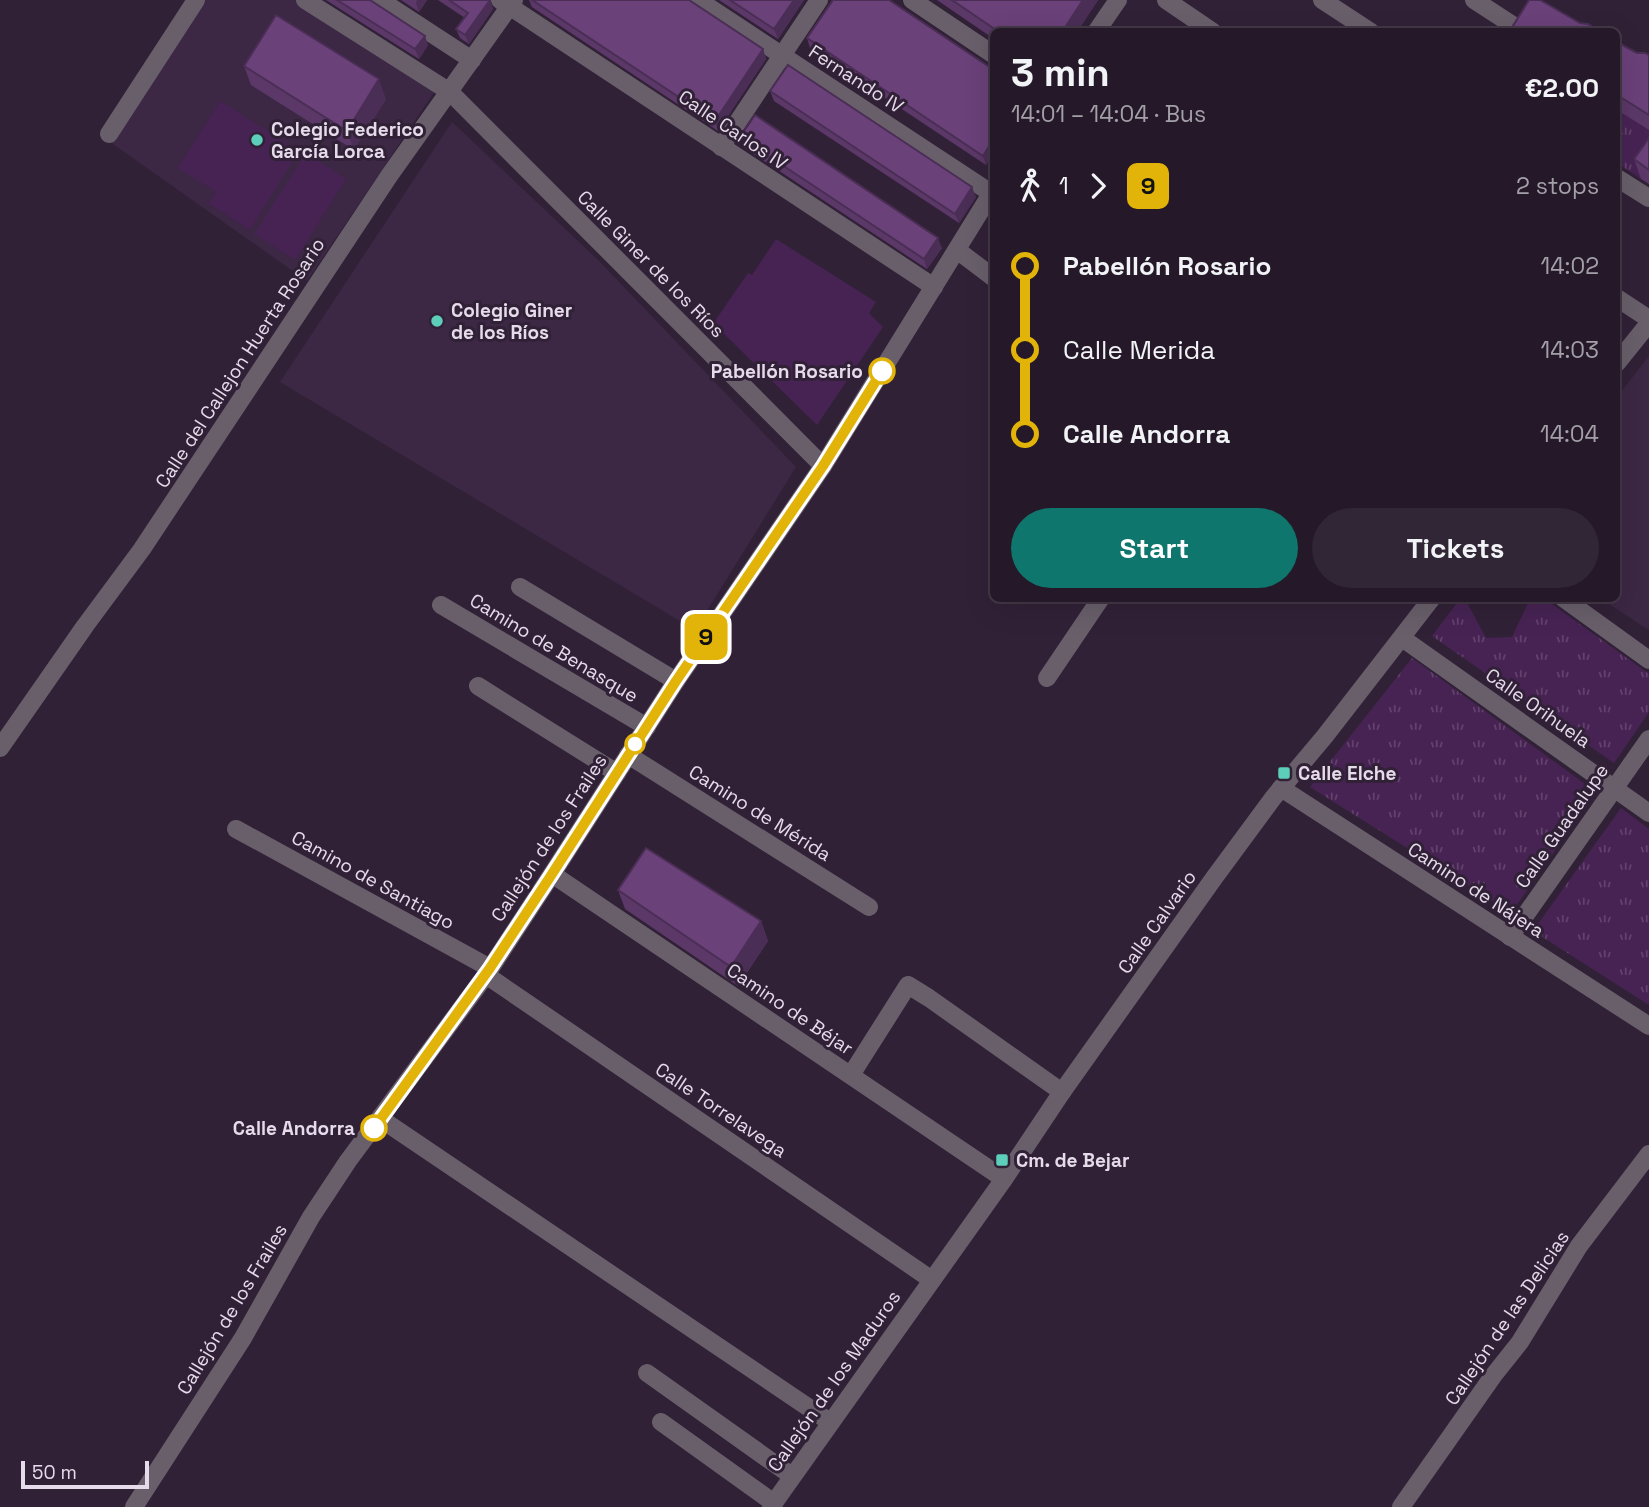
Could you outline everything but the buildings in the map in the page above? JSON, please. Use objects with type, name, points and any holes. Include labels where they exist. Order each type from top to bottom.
[{"type":"street","points":[[109,134],[196,0]]},
{"type":"street","name":"Calle Giner de los Ríos","points":[[305,0],[450,92],[823,466]]},
{"type":"street","points":[[380,0],[472,60]]},
{"type":"street","name":"Fernando IV","points":[[698,0],[990,189]]},
{"type":"street","points":[[721,147],[819,0]]},
{"type":"street","points":[[912,0],[990,52]]},
{"type":"street","points":[[1101,28],[1118,0]]},
{"type":"street","points":[[1166,0],[1207,28]]},
{"type":"street","points":[[1321,0],[1365,28]]},
{"type":"street","points":[[1474,0],[1516,24]]},
{"type":"street","name":"Calle del Callejon Huerta Rosario","points":[[0,748],[142,549],[381,187],[472,60],[508,2]]},
{"type":"street","name":"Calle Carlos IV","points":[[508,2],[934,287]]},
{"type":"street","points":[[1620,180],[1649,198]]},
{"type":"street","name":"Callejón de los Frailes","points":[[134,1507],[243,1338],[311,1217],[348,1161],[488,972],[676,681],[823,466],[990,196]]},
{"type":"street","points":[[957,250],[990,275]]},
{"type":"street","points":[[1620,300],[1649,321],[1620,359]]},
{"type":"street","points":[[520,587],[676,681]]},
{"type":"street","points":[[1047,678],[1098,602]]},
{"type":"street","name":"Calle Calvario","points":[[932,1280],[1214,878],[1429,602]]},
{"type":"street","points":[[1569,602],[1649,660]]},
{"type":"street","name":"Camino de Benasque","points":[[441,605],[647,727]]},
{"type":"street","name":"Calle Orihuela","points":[[1402,638],[1649,813]]},
{"type":"street","points":[[478,686],[617,773]]},
{"type":"street","name":"Calle Guadalupe","points":[[1510,937],[1649,738]]},
{"type":"street","name":"Camino de Mérida","points":[[628,755],[869,907]]},
{"type":"street","name":"Camino de Nájera","points":[[1281,789],[1649,1026]]},
{"type":"street","name":"Camino de Santiago","points":[[236,829],[488,972]]},
{"type":"street","name":"Camino de Béjar","points":[[552,874],[1004,1179]]},
{"type":"street","name":"Calle Torrelavega","points":[[488,972],[932,1280]]},
{"type":"street","points":[[850,1075],[908,985],[1062,1092]]},
{"type":"street","points":[[381,1119],[830,1422]]},
{"type":"street","name":"Callejón de las Delicias","points":[[1401,1507],[1520,1342],[1580,1246],[1649,1154]]},
{"type":"street","name":"Callejón de los Maduros","points":[[772,1505],[932,1280]]},
{"type":"street","points":[[647,1373],[792,1476]]},
{"type":"street","points":[[661,1422],[772,1505]]},
{"type":"shaded area","name":"Colegio Federico García Lorca","points":[[205,0],[295,0],[437,88],[307,281],[110,142]]},
{"type":"shaded area","points":[[452,122],[598,260],[796,467],[695,630],[280,382]]},
{"type":"shaded area","points":[[1649,356],[1649,630],[1606,602],[1620,602],[1620,393]]},
{"type":"green space","points":[[220,101],[299,151],[250,230],[209,204],[216,192],[178,168]]},
{"type":"green space","points":[[1620,112],[1649,130],[1649,167],[1641,179],[1620,165]]},
{"type":"green space","points":[[306,153],[346,179],[295,260],[254,234]]},
{"type":"green space","points":[[776,239],[876,302],[869,313],[883,327],[817,425],[720,330],[710,328],[748,273],[752,275]]},
{"type":"green space","points":[[1458,602],[1467,602],[1486,638],[1512,637],[1529,602],[1549,602],[1649,674],[1649,712],[1614,763],[1432,636]]},
{"type":"green space","points":[[1412,658],[1596,792],[1511,913],[1310,787]]},
{"type":"green space","points":[[1621,808],[1649,829],[1649,1005],[1533,931]]},
{"type":"bus line","name":"9","points":[[374,1128],[490,968],[676,681],[823,466],[882,371]]},
{"type":"place","name":"Colegio Federico García Lorca","points":[[257,140]]},
{"type":"place","name":"Colegio Giner de los Ríos","points":[[437,321]]},
{"type":"place","name":"Pabellón Rosario","points":[[882,371]]},
{"type":"place","name":"Calle Elche","points":[[1284,773]]},
{"type":"place","name":"Calle Andorra","points":[[374,1128]]},
{"type":"place","name":"Cm. de Bejar","points":[[1002,1160]]}]
